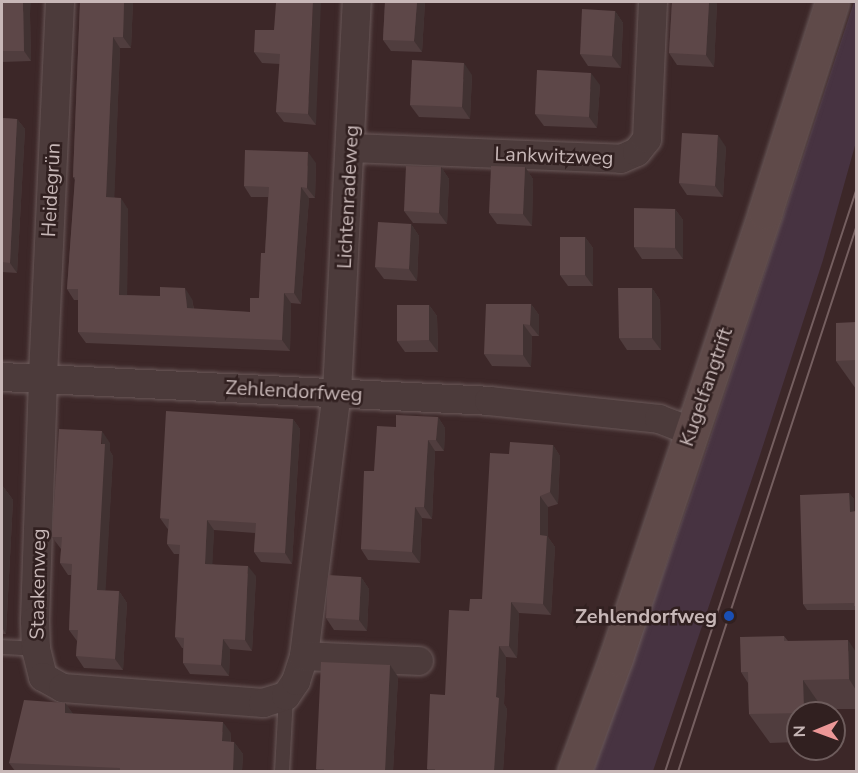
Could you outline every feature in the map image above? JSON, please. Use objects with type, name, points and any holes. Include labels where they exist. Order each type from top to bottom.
[{"type":"street","name":"Heidegrün","points":[[43,379],[60,2]]},
{"type":"street","name":"Lichtenradeweg","points":[[337,393],[357,2]]},
{"type":"street","name":"Lankwitzweg","points":[[351,148],[621,159],[637,152],[647,139],[653,2]]},
{"type":"street","name":"Kugelfangtrift","points":[[574,771],[616,658],[832,2]]},
{"type":"street","name":"Zehlendorfweg","points":[[2,376],[501,402],[659,419],[691,431]]},
{"type":"street","name":"Staakenweg","points":[[43,379],[36,648],[44,677],[63,688],[262,703],[286,696]]},
{"type":"street","points":[[286,696],[296,681],[303,656],[337,393]]},
{"type":"street","points":[[303,656],[419,661]]},
{"type":"lane","points":[[2,647],[36,648]]},
{"type":"lane","points":[[282,771],[286,696]]},
{"type":"shaded area","points":[[854,2],[856,2],[856,142],[823,260],[653,771],[593,772],[693,489]]},
{"type":"building","points":[[2,2],[23,2],[24,51],[2,51]]},
{"type":"building","points":[[80,2],[124,2],[123,37],[113,37],[106,197],[121,198],[119,295],[160,296],[160,287],[185,288],[187,308],[250,312],[250,298],[259,298],[261,253],[265,253],[269,187],[244,186],[245,150],[308,152],[307,188],[301,187],[294,293],[284,293],[282,340],[78,332],[78,289],[67,289],[75,177],[73,177]]},
{"type":"building","points":[[313,2],[308,114],[276,112],[280,54],[254,52],[255,30],[274,30],[276,3]]},
{"type":"building","points":[[385,2],[417,2],[414,41],[383,40]]},
{"type":"building","points":[[672,2],[709,2],[706,55],[669,53]]},
{"type":"building","points":[[582,9],[615,11],[612,56],[580,54]]},
{"type":"building","points":[[412,60],[464,63],[462,107],[410,105]]},
{"type":"building","points":[[537,70],[591,73],[589,117],[535,114]]},
{"type":"building","points":[[2,118],[17,119],[10,263],[2,262]]},
{"type":"building","points":[[682,133],[718,135],[715,186],[679,183]]},
{"type":"building","points":[[406,166],[441,167],[439,213],[404,211]]},
{"type":"building","points":[[491,166],[525,167],[523,214],[489,213]]},
{"type":"building","points":[[634,208],[675,209],[675,248],[634,247]]},
{"type":"building","points":[[378,222],[411,224],[409,269],[375,267]]},
{"type":"building","points":[[560,237],[585,237],[585,275],[560,275]]},
{"type":"building","points":[[618,288],[652,288],[652,338],[619,338]]},
{"type":"building","points":[[486,304],[531,304],[530,325],[523,324],[523,355],[484,354]]},
{"type":"building","points":[[397,305],[429,305],[429,340],[397,341]]},
{"type":"building","points":[[856,322],[856,360],[836,361],[836,323]]},
{"type":"building","points":[[166,411],[293,419],[285,553],[254,552],[256,523],[207,520],[205,564],[248,566],[245,640],[223,639],[221,665],[183,663],[184,638],[175,637],[180,545],[167,544],[169,519],[160,518]]},
{"type":"building","points":[[396,415],[438,417],[436,440],[428,440],[424,507],[415,507],[412,552],[361,549],[364,471],[374,471],[377,426],[396,427]]},
{"type":"building","points":[[59,429],[102,431],[101,444],[105,444],[97,590],[119,591],[115,659],[76,656],[78,630],[69,630],[72,564],[60,563],[62,537],[52,537]]},
{"type":"building","points":[[510,442],[553,445],[550,492],[540,496],[540,535],[547,536],[543,604],[511,602],[509,646],[499,646],[496,697],[499,698],[494,771],[435,771],[435,769],[427,769],[430,694],[445,695],[449,610],[469,611],[470,599],[482,599],[490,453],[509,454]]},
{"type":"building","points":[[849,493],[850,512],[856,511],[856,606],[854,603],[803,604],[800,495]]},
{"type":"building","points":[[328,575],[361,577],[359,620],[326,618]]},
{"type":"building","points":[[784,636],[784,641],[848,640],[849,679],[803,680],[804,701],[786,701],[786,713],[749,714],[748,672],[741,672],[740,637]]},
{"type":"building","points":[[321,662],[390,665],[385,771],[316,769]]},
{"type":"building","points":[[24,700],[65,703],[65,713],[223,722],[222,741],[234,742],[233,771],[120,771],[120,768],[9,763]]},
{"type":"tram line","points":[[665,772],[856,191]]},
{"type":"tram line","points":[[678,772],[856,228]]},
{"type":"place","name":"Zehlendorfweg","points":[[729,616]]}]
